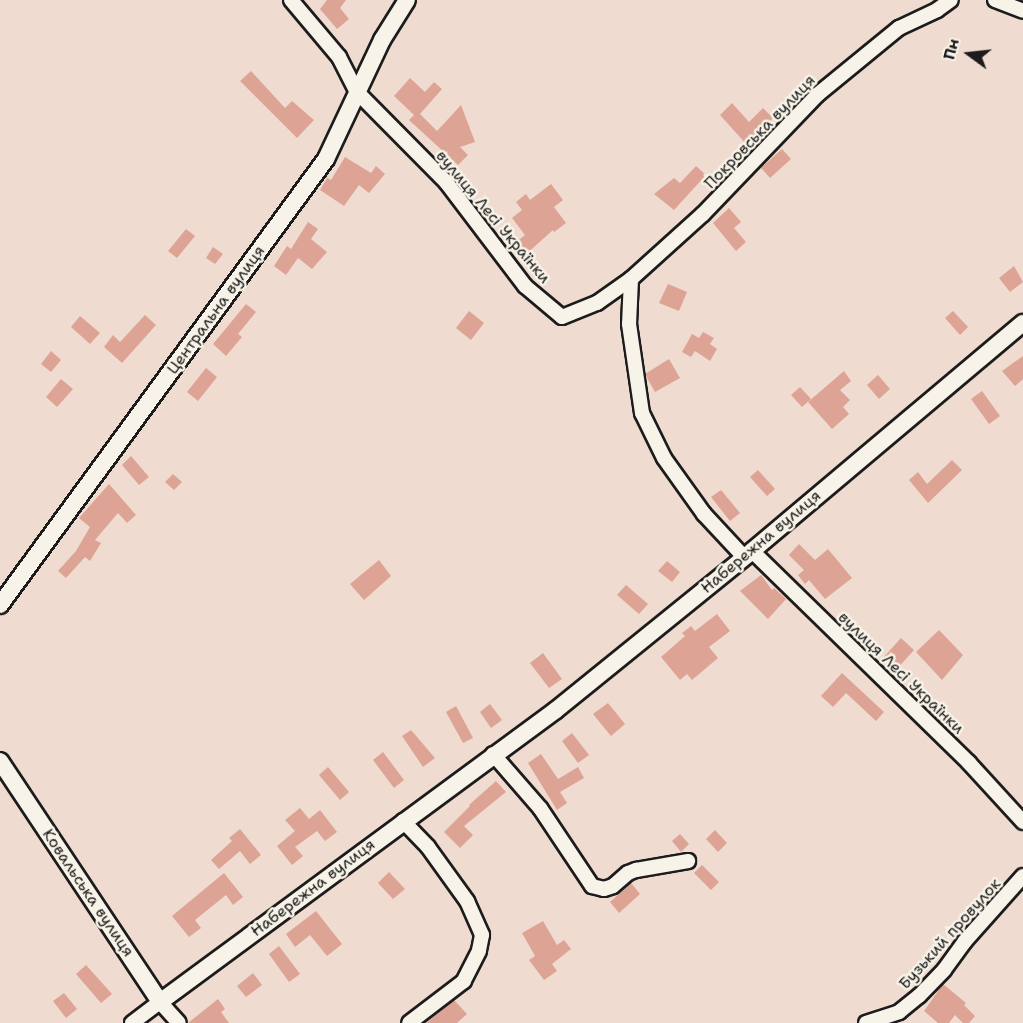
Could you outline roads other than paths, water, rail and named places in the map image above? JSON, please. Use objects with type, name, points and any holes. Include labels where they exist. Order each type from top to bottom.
[{"type":"street","name":"вулиця Лесі Українки","points":[[291,0],[339,57],[357,92],[446,183],[525,286],[562,317],[597,303],[631,279]]},
{"type":"street","name":"Центральна вулиця","points":[[0,605],[326,159],[382,40],[407,0]]},
{"type":"street","name":"Покровська вулиця","points":[[631,279],[703,214],[817,95],[899,28],[937,10],[951,0]]},
{"type":"street","points":[[995,0],[1023,11]]},
{"type":"street","name":"вулиця Лесі Українки","points":[[631,279],[629,324],[642,413],[663,458],[704,514],[969,763],[1023,822]]},
{"type":"street","name":"Набережна вулиця","points":[[132,1023],[493,754],[556,710],[748,554],[1023,323]]},
{"type":"street","points":[[493,754],[540,808],[592,886],[604,889],[636,870],[688,861]]},
{"type":"street","name":"Ковальська вулиця","points":[[0,761],[160,1002],[179,1023]]},
{"type":"street","points":[[404,821],[428,847],[467,901],[482,935],[478,951],[464,981],[409,1023]]},
{"type":"street","name":"Бузький провулок","points":[[866,1023],[899,1012],[919,996],[944,970],[965,941],[1023,876]]}]
